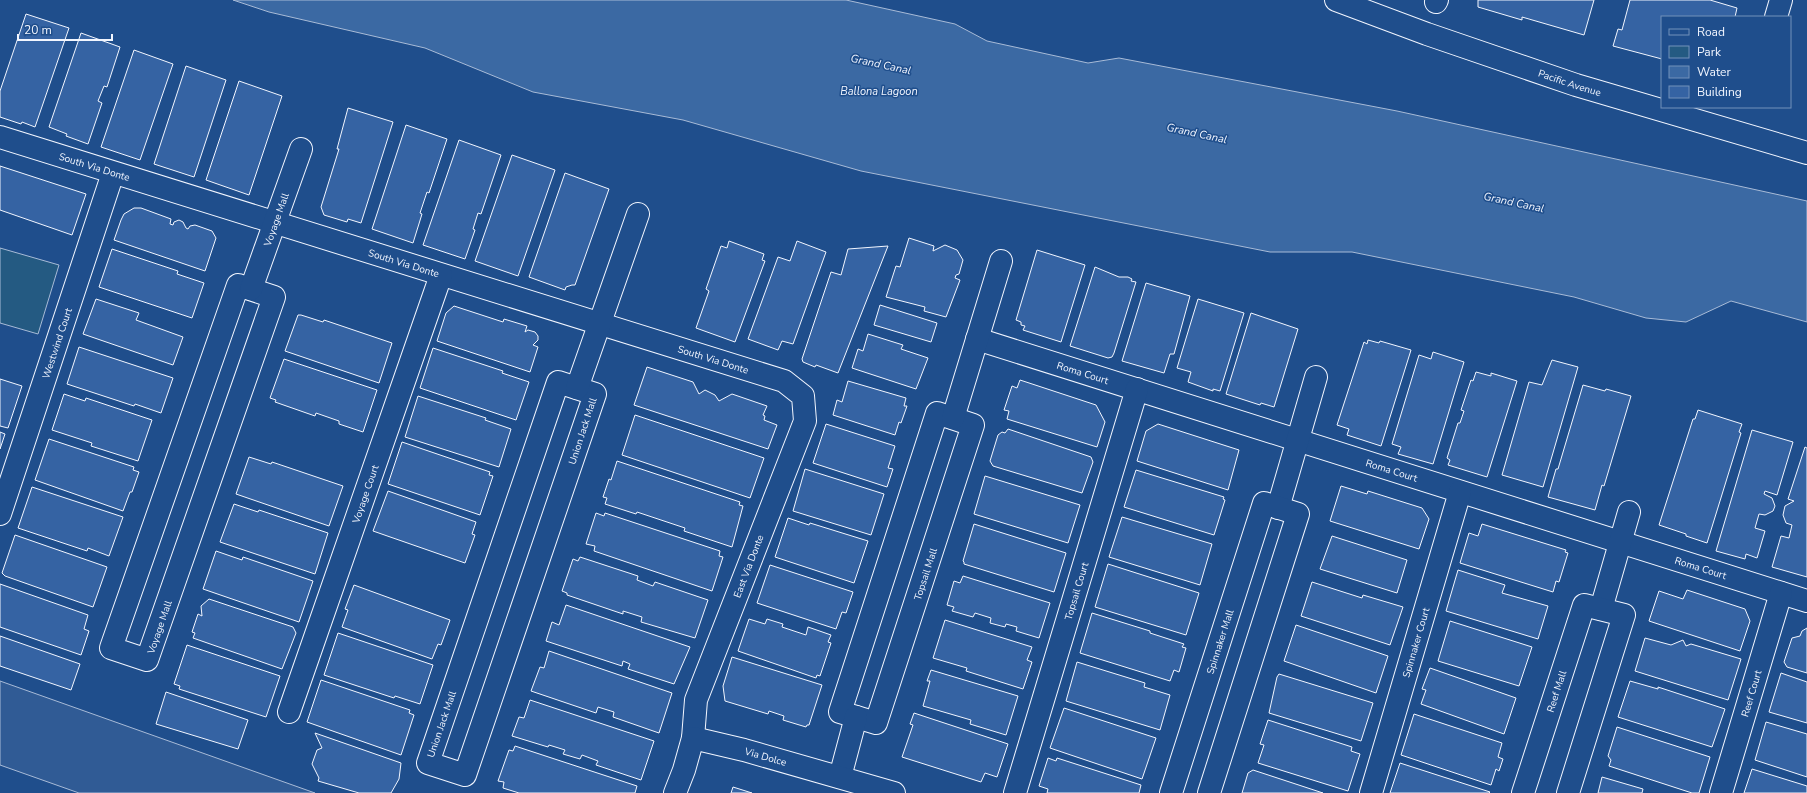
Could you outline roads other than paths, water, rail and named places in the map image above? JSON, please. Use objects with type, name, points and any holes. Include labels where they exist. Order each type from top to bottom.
[{"type":"street","name":"Pacific Avenue","points":[[1336,0],[1427,34],[1576,85],[1807,153]]},
{"type":"street","points":[[1776,16],[1782,0]]},
{"type":"street","name":"South Via Donte","points":[[0,137],[275,224],[784,381],[803,396]]},
{"type":"street","name":"Voyage Mall","points":[[251,289],[301,149]]},
{"type":"street","name":"Westwind Court","points":[[0,514],[113,173]]},
{"type":"street","name":"Union Jack Mall","points":[[577,388],[638,214]]},
{"type":"street","points":[[953,418],[1001,262]]},
{"type":"street","name":"Voyage Court","points":[[289,712],[441,275]]},
{"type":"street","name":"Voyage Mall","points":[[238,285],[251,289],[274,297],[147,660],[111,648],[238,285]]},
{"type":"street","name":"Roma Court","points":[[977,339],[1137,388],[1460,492],[1807,601]]},
{"type":"street","points":[[1278,508],[1316,377]]},
{"type":"street","name":"Union Jack Mall","points":[[558,382],[577,388],[595,394],[466,775],[428,763],[558,382]]},
{"type":"street","name":"Topsail Court","points":[[1015,793],[1137,388]]},
{"type":"street","name":"East Via Donte","points":[[693,738],[696,700],[805,421],[803,396]]},
{"type":"street","name":"Topsail Mall","points":[[937,413],[953,418],[973,425],[876,723],[840,712],[937,413]]},
{"type":"street","name":"Spinnaker Court","points":[[1371,793],[1460,492]]},
{"type":"street","name":"Spinnaker Mall","points":[[1171,793],[1264,503],[1298,514],[1209,793]]},
{"type":"street","points":[[1601,609],[1619,542],[1629,512]]},
{"type":"street","name":"Reef Court","points":[[1721,793],[1781,593]]},
{"type":"street","name":"Reef Mall","points":[[1523,793],[1584,605],[1624,616],[1568,793]]},
{"type":"street","points":[[840,778],[856,717]]},
{"type":"street","points":[[675,793],[684,770],[693,738]]},
{"type":"street","name":"Via Dolce","points":[[693,738],[744,750],[894,793]]},
{"type":"water","name":"Ballona Lagoon","points":[[233,0],[846,0],[955,24],[987,41],[1088,63],[1119,58],[1397,111],[1807,201],[1807,322],[1731,301],[1686,322],[1646,318],[1574,297],[1352,252],[1270,252],[861,171],[683,120],[533,92],[425,48],[269,12]]},
{"type":"water label","name":"Grand Canal","points":[[881,64]]},
{"type":"water label","name":"Grand Canal","points":[[1197,133]]},
{"type":"water label","name":"Grand Canal","points":[[1514,202]]}]
